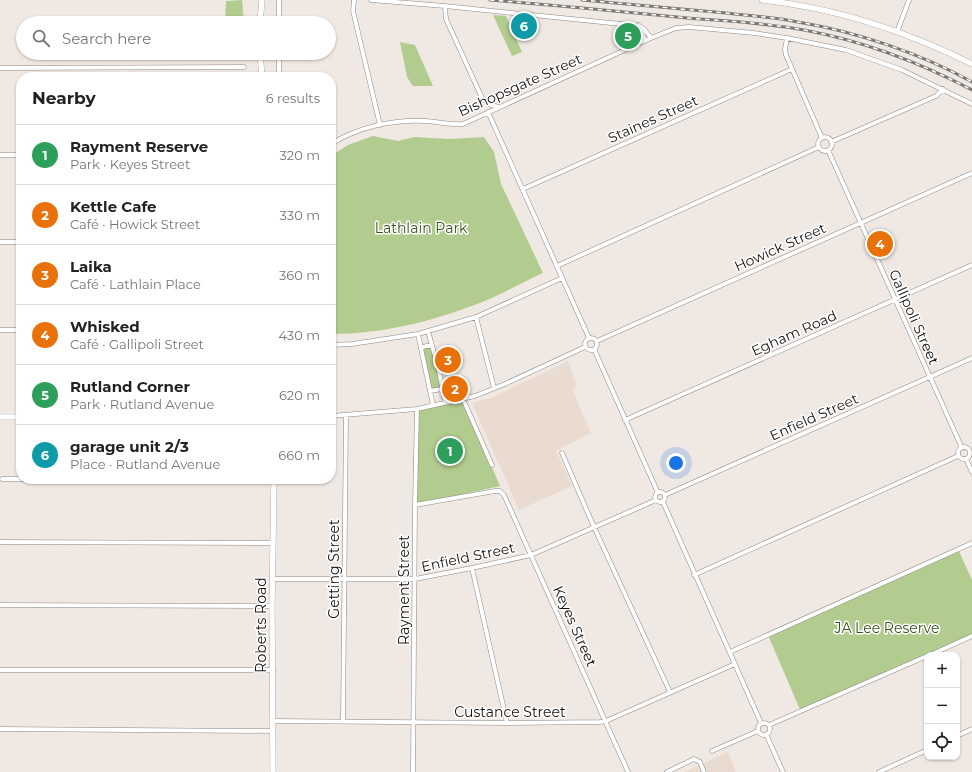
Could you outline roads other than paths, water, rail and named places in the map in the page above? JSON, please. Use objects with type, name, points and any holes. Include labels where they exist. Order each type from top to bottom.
[{"type":"main road","points":[[261,16],[262,0]]},
{"type":"main road","points":[[762,0],[783,2],[835,13],[874,24],[942,49],[972,64]]},
{"type":"main road","points":[[261,60],[262,72]]},
{"type":"main road","points":[[0,416],[16,417]]},
{"type":"main road","name":"Roberts Road","points":[[273,772],[272,606],[274,484]]},
{"type":"street","points":[[279,0],[279,16]]},
{"type":"street","points":[[354,0],[353,11],[380,125]]},
{"type":"street","points":[[371,0],[620,24],[638,27],[643,33],[645,41]]},
{"type":"street","points":[[897,32],[909,0]]},
{"type":"street","points":[[445,6],[446,19],[482,98],[491,105],[499,107]]},
{"type":"street","points":[[620,24],[632,23],[638,25],[644,28],[651,38]]},
{"type":"street","name":"Bishopsgate Street","points":[[336,141],[350,134],[380,125],[400,122],[427,121],[448,124],[463,124],[651,38],[676,28],[689,27],[754,33],[846,50],[902,70],[972,104]]},
{"type":"street","points":[[787,38],[785,49],[792,69],[822,138]]},
{"type":"street","points":[[279,60],[279,72]]},
{"type":"street","points":[[0,68],[244,67]]},
{"type":"street","name":"Staines Street","points":[[522,189],[792,69]]},
{"type":"street","points":[[831,142],[936,96],[943,89]]},
{"type":"street","points":[[488,112],[589,338]]},
{"type":"street","points":[[822,138],[827,138],[831,142]]},
{"type":"street","points":[[822,138],[818,142],[822,151],[828,150],[831,147],[831,142]]},
{"type":"street","points":[[557,266],[819,147]]},
{"type":"street","name":"Gallipoli Street","points":[[828,150],[962,448]]},
{"type":"street","points":[[0,155],[16,155]]},
{"type":"street","name":"Howick Street","points":[[597,341],[972,173]]},
{"type":"street","points":[[0,242],[16,242]]},
{"type":"street","name":"Egham Road","points":[[625,420],[972,265]]},
{"type":"street","points":[[336,344],[352,344],[418,334],[476,317],[562,278]]},
{"type":"street","points":[[476,317],[494,388]]},
{"type":"street","points":[[0,330],[16,330]]},
{"type":"street","points":[[428,331],[439,371],[445,402]]},
{"type":"street","points":[[418,334],[433,405]]},
{"type":"street","points":[[589,338],[593,338],[597,341],[597,347],[594,349]]},
{"type":"street","points":[[586,347],[585,341],[589,338]]},
{"type":"street","points":[[421,348],[432,346]]},
{"type":"street","points":[[586,347],[590,350],[594,349]]},
{"type":"street","points":[[336,416],[417,409],[481,394],[586,347]]},
{"type":"street","points":[[594,349],[658,493],[656,495],[656,500],[658,502],[663,502]]},
{"type":"street","name":"Enfield Street","points":[[665,495],[972,358]]},
{"type":"street","points":[[430,391],[442,389]]},
{"type":"street","points":[[463,398],[492,465]]},
{"type":"street","name":"Rayment Street","points":[[413,772],[417,409]]},
{"type":"street","name":"Getting Street","points":[[343,722],[346,416]]},
{"type":"street","points":[[958,456],[958,450],[965,448],[970,450],[969,456],[966,459]]},
{"type":"street","points":[[562,453],[594,527],[670,692]]},
{"type":"street","points":[[958,456],[961,459],[966,459]]},
{"type":"street","points":[[694,575],[958,456]]},
{"type":"street","points":[[966,459],[972,472]]},
{"type":"street","points":[[2,479],[16,479]]},
{"type":"street","name":"Keyes Street","points":[[415,505],[495,491],[500,491],[504,495],[628,772]]},
{"type":"street","points":[[658,493],[663,493],[665,495],[666,498],[663,502]]},
{"type":"street","name":"Enfield Street","points":[[273,579],[415,579],[472,568],[531,555],[656,500]]},
{"type":"street","points":[[663,502],[694,575],[761,723]]},
{"type":"street","points":[[0,542],[273,543]]},
{"type":"street","points":[[730,652],[972,542]]},
{"type":"street","points":[[472,568],[507,723]]},
{"type":"street","points":[[0,605],[272,606]]},
{"type":"street","points":[[937,652],[972,636]]},
{"type":"street","points":[[769,726],[924,658]]},
{"type":"street","name":"Custance Street","points":[[273,720],[507,723],[606,722],[735,664]]},
{"type":"street","points":[[0,670],[273,670]]},
{"type":"street","points":[[761,723],[764,722],[769,726]]},
{"type":"street","points":[[758,731],[757,727],[761,723]]},
{"type":"street","points":[[766,734],[770,730],[769,726]]},
{"type":"street","points":[[0,729],[272,731]]},
{"type":"street","points":[[960,735],[972,729]]},
{"type":"street","points":[[758,731],[762,735],[766,734]]},
{"type":"street","points":[[712,751],[758,731]]},
{"type":"street","points":[[766,734],[783,772]]},
{"type":"street","points":[[879,772],[924,751]]},
{"type":"street","points":[[667,772],[694,759],[700,762],[704,772]]},
{"type":"railway","points":[[490,0],[788,27],[869,46],[932,70],[972,90]]},
{"type":"railway","points":[[582,0],[726,13],[789,20],[820,26],[865,38],[910,53],[972,82]]},
{"type":"place","name":"garage unit 2/3","points":[[524,26]]},
{"type":"place","name":"Rutland Corner","points":[[628,36]]},
{"type":"place","name":"Whisked","points":[[880,244]]},
{"type":"place","name":"Laika","points":[[448,360]]},
{"type":"place","name":"Kettle Cafe","points":[[455,389]]},
{"type":"place","name":"Rayment Reserve","points":[[450,451]]},
{"type":"park label","name":"Lathlain Park","points":[[421,228]]},
{"type":"park label","name":"JA Lee Reserve","points":[[887,628]]}]
